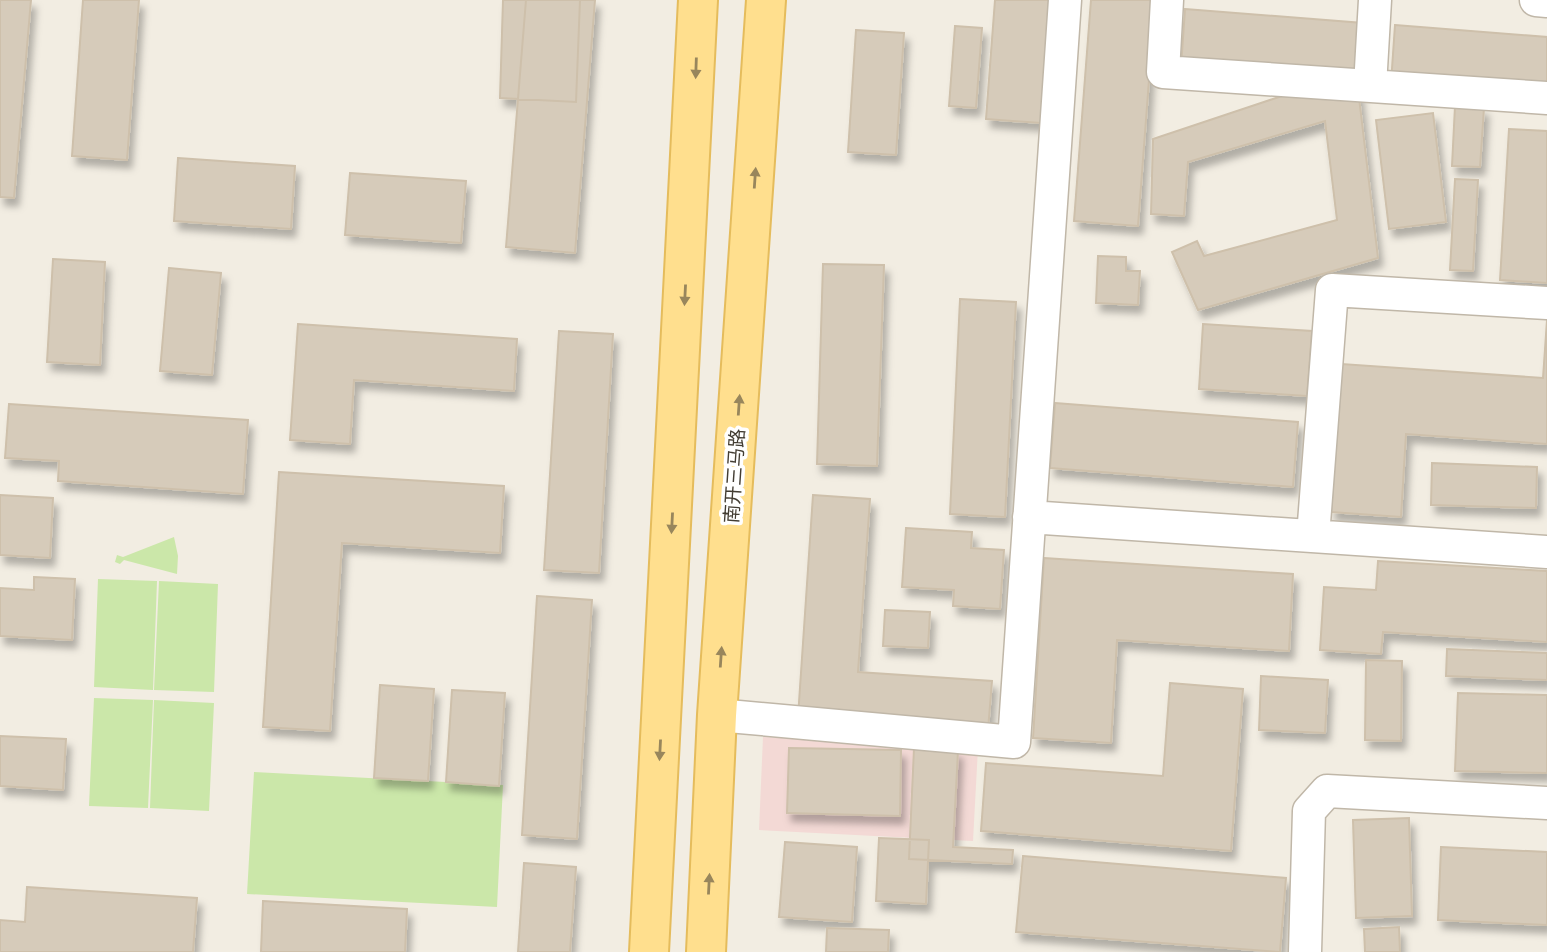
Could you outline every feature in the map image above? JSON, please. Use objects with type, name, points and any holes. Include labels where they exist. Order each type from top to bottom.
[{"type":"main road","points":[[649,952],[698,0]]},
{"type":"main road","name":"南开三马路","points":[[706,952],[717,715],[766,0]]},
{"type":"street","points":[[717,715],[1014,742],[1065,0]]},
{"type":"street","points":[[1167,0],[1163,72],[1547,98]]},
{"type":"street","points":[[1370,86],[1375,0]]},
{"type":"street","points":[[1536,0],[1547,1]]},
{"type":"street","points":[[1313,536],[1332,290],[1547,303]]},
{"type":"street","points":[[1029,517],[1547,552]]},
{"type":"street","points":[[1305,952],[1309,811],[1327,791],[1547,803]]},
{"type":"shaded area","points":[[763,737],[978,748],[973,841],[759,830]]},
{"type":"green space","points":[[174,537],[178,556],[177,574],[124,560],[120,564],[115,562],[117,555],[123,557]]},
{"type":"green space","points":[[98,579],[157,581],[153,690],[94,687]]},
{"type":"green space","points":[[159,581],[218,584],[214,692],[154,690]]},
{"type":"green space","points":[[94,698],[153,700],[148,808],[89,806]]},
{"type":"green space","points":[[154,700],[214,703],[209,811],[150,808]]},
{"type":"green space","points":[[254,772],[503,785],[497,907],[247,894]]},
{"type":"building","points":[[0,0],[31,0],[14,198],[0,197]]},
{"type":"building","points":[[83,0],[139,0],[127,160],[72,156]]},
{"type":"building","points":[[503,0],[580,0],[576,102],[500,98]]},
{"type":"building","points":[[526,0],[595,0],[575,253],[506,247]]},
{"type":"building","points":[[995,0],[1050,0],[1041,123],[986,119]]},
{"type":"building","points":[[1091,0],[1155,0],[1138,226],[1074,221]]},
{"type":"building","points":[[1185,9],[1363,23],[1358,81],[1181,67]]},
{"type":"building","points":[[1395,25],[1547,37],[1547,95],[1391,83]]},
{"type":"building","points":[[955,26],[982,28],[976,108],[949,106]]},
{"type":"building","points":[[856,30],[904,33],[896,155],[848,152]]},
{"type":"building","points":[[1321,83],[1358,89],[1378,258],[1198,310],[1172,252],[1197,241],[1204,256],[1337,220],[1325,121],[1188,162],[1184,216],[1151,214],[1153,139]]},
{"type":"building","points":[[1455,106],[1484,108],[1480,167],[1452,166]]},
{"type":"building","points":[[1433,113],[1446,222],[1389,229],[1376,120]]},
{"type":"building","points":[[1509,129],[1547,131],[1547,283],[1500,280]]},
{"type":"building","points":[[178,158],[295,166],[291,229],[174,221]]},
{"type":"building","points":[[350,173],[466,181],[461,243],[345,235]]},
{"type":"building","points":[[1455,179],[1478,180],[1473,271],[1450,270]]},
{"type":"building","points":[[1098,256],[1126,257],[1126,271],[1140,271],[1138,305],[1096,303]]},
{"type":"building","points":[[53,259],[105,262],[100,365],[47,362]]},
{"type":"building","points":[[823,264],[884,265],[877,466],[817,464]]},
{"type":"building","points":[[169,268],[221,273],[212,375],[160,371]]},
{"type":"building","points":[[960,299],[1016,302],[1005,517],[950,514]]},
{"type":"building","points":[[1547,320],[1547,444],[1406,434],[1401,517],[1331,512],[1342,364],[1543,378]]},
{"type":"building","points":[[298,324],[517,339],[514,391],[354,380],[350,444],[290,440]]},
{"type":"building","points":[[1203,324],[1312,331],[1307,396],[1199,389]]},
{"type":"building","points":[[559,331],[613,334],[599,573],[544,570]]},
{"type":"building","points":[[1055,403],[1298,422],[1293,487],[1050,468]]},
{"type":"building","points":[[9,404],[248,420],[243,494],[58,481],[59,461],[5,458]]},
{"type":"building","points":[[1432,463],[1537,467],[1536,508],[1431,505]]},
{"type":"building","points":[[279,472],[504,486],[500,553],[342,543],[330,731],[263,727]]},
{"type":"building","points":[[0,495],[53,498],[50,558],[0,555]]},
{"type":"building","points":[[813,495],[870,499],[858,672],[992,681],[988,730],[798,717]]},
{"type":"building","points":[[906,528],[972,532],[971,548],[1004,550],[1000,609],[953,606],[954,590],[902,587]]},
{"type":"building","points":[[1044,558],[1293,574],[1289,651],[1117,640],[1111,743],[1033,738]]},
{"type":"building","points":[[1378,561],[1547,571],[1547,642],[1383,632],[1381,654],[1320,650],[1324,587],[1376,590]]},
{"type":"building","points":[[34,577],[75,579],[72,640],[0,636],[0,588],[34,590]]},
{"type":"building","points":[[537,596],[592,600],[577,839],[522,835]]},
{"type":"building","points":[[885,610],[930,612],[928,648],[883,646]]},
{"type":"building","points":[[1447,649],[1547,653],[1547,680],[1446,676]]},
{"type":"building","points":[[1366,660],[1402,661],[1401,741],[1365,740]]},
{"type":"building","points":[[1261,676],[1328,680],[1325,733],[1259,730]]},
{"type":"building","points":[[1170,683],[1243,689],[1231,851],[981,831],[986,763],[1163,776]]},
{"type":"building","points":[[380,685],[434,689],[428,781],[374,778]]},
{"type":"building","points":[[452,690],[505,693],[499,786],[446,782]]},
{"type":"building","points":[[1458,693],[1547,695],[1547,773],[1455,771]]},
{"type":"building","points":[[0,736],[66,739],[63,790],[0,786]]},
{"type":"building","points":[[789,748],[901,750],[900,816],[787,813]]},
{"type":"building","points":[[914,748],[958,751],[953,847],[1013,850],[1012,864],[909,859]]},
{"type":"building","points":[[1409,818],[1412,916],[1356,918],[1353,820]]},
{"type":"building","points":[[879,838],[929,840],[926,904],[876,901]]},
{"type":"building","points":[[785,842],[857,847],[852,922],[779,917]]},
{"type":"building","points":[[1441,847],[1547,852],[1547,925],[1438,920]]},
{"type":"building","points":[[1023,856],[1286,878],[1280,952],[1016,932]]},
{"type":"building","points":[[524,863],[576,867],[570,952],[518,952]]},
{"type":"building","points":[[27,887],[197,898],[193,952],[0,952],[0,920],[25,922]]},
{"type":"building","points":[[263,901],[407,909],[405,952],[261,952]]},
{"type":"building","points":[[1399,927],[1400,952],[1365,952],[1364,929]]},
{"type":"building","points":[[827,928],[889,930],[888,952],[826,952]]}]
